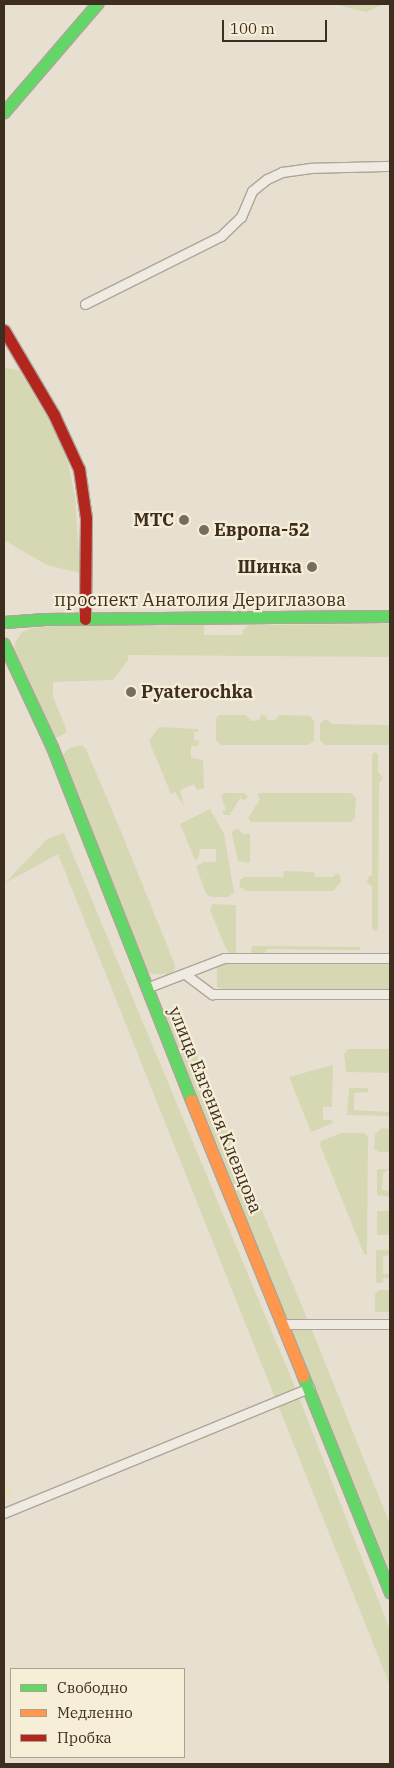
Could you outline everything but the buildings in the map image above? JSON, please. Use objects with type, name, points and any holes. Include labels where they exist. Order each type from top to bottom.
[{"type":"street","points":[[4,112],[97,4]]},
{"type":"street","points":[[85,304],[220,236],[242,217],[252,192],[282,172],[311,168],[390,166]]},
{"type":"street","points":[[4,330],[54,415],[79,469],[86,518],[85,619]]},
{"type":"street","name":"проспект Анатолия Дериглазова","points":[[7,622],[85,619],[390,616]]},
{"type":"street","name":"улица Евгения Клевцова","points":[[4,644],[52,747],[146,988],[284,1324],[390,1592]]},
{"type":"street","points":[[146,988],[224,958],[390,958]]},
{"type":"street","points":[[185,974],[212,994],[390,994]]},
{"type":"street","points":[[284,1324],[390,1324]]},
{"type":"street","points":[[4,1513],[309,1388]]},
{"type":"shaded area","points":[[4,1474],[12,1495],[4,1498]]},
{"type":"green space","points":[[334,4],[384,4],[366,12]]},
{"type":"green space","points":[[5,368],[19,370],[54,429],[68,463],[75,496],[80,573],[47,565],[4,540]]},
{"type":"green space","points":[[390,624],[390,657],[128,655],[128,660],[113,680],[53,682],[53,697],[66,728],[66,733],[56,738],[53,736],[14,651],[15,643],[22,632],[33,628],[52,626],[204,625],[204,635],[243,635],[243,630],[248,625]]},
{"type":"green space","points":[[219,715],[246,715],[251,721],[259,720],[261,715],[266,716],[268,720],[275,720],[279,715],[310,716],[314,721],[314,741],[308,745],[221,745],[216,740],[216,719]]},
{"type":"green space","points":[[328,720],[331,724],[390,725],[390,745],[325,745],[320,740],[320,723]]},
{"type":"green space","points":[[159,727],[198,729],[198,732],[194,732],[194,740],[199,741],[198,746],[191,746],[191,758],[203,760],[204,788],[197,790],[194,784],[180,790],[184,806],[175,792],[171,794],[149,741]]},
{"type":"green space","points":[[82,745],[86,749],[120,829],[175,965],[174,971],[170,974],[152,974],[146,971],[61,757],[69,748]]},
{"type":"green space","points":[[375,752],[378,754],[378,772],[383,778],[379,783],[378,928],[376,931],[372,929],[372,886],[367,883],[368,877],[372,875],[372,754]]},
{"type":"green space","points":[[224,793],[245,793],[248,797],[244,800],[240,798],[230,815],[224,815],[222,812],[226,810],[221,796]]},
{"type":"green space","points":[[259,793],[351,793],[356,798],[355,818],[350,822],[251,822],[248,818],[260,799],[257,795]]},
{"type":"green space","points":[[210,809],[224,834],[234,892],[229,897],[211,897],[206,894],[196,866],[204,862],[216,862],[216,849],[200,849],[198,858],[195,860],[180,824]]},
{"type":"green space","points":[[238,829],[243,834],[250,834],[250,863],[238,861],[232,834],[233,830]]},
{"type":"green space","points":[[64,833],[292,1380],[390,1630],[390,1686],[58,854],[5,883],[47,839]]},
{"type":"green space","points":[[284,871],[314,872],[315,877],[333,877],[336,873],[340,875],[341,882],[333,891],[246,891],[239,886],[240,880],[244,877],[283,877]]},
{"type":"green space","points":[[213,904],[236,905],[236,953],[230,953],[226,949],[210,910]]},
{"type":"green space","points":[[252,946],[361,947],[359,950],[267,949],[264,954],[255,955],[251,951]]},
{"type":"green space","points":[[222,963],[390,963],[390,989],[222,989],[217,987],[217,965]]},
{"type":"green space","points":[[177,1008],[307,1318],[390,1524],[390,1572],[164,1013]]},
{"type":"green space","points":[[348,1049],[390,1049],[390,1073],[346,1072],[344,1054]]},
{"type":"green space","points":[[333,1065],[332,1107],[323,1107],[323,1120],[332,1120],[333,1123],[311,1132],[289,1077]]},
{"type":"green space","points":[[349,1088],[368,1088],[368,1092],[354,1093],[354,1110],[390,1112],[390,1116],[347,1115]]},
{"type":"green space","points":[[382,1128],[389,1129],[390,1152],[379,1152],[374,1149],[375,1134]]},
{"type":"green space","points":[[341,1133],[364,1133],[368,1137],[367,1255],[364,1254],[320,1145],[321,1141]]},
{"type":"green space","points":[[390,1169],[383,1173],[382,1190],[390,1191],[390,1197],[377,1195],[377,1170]]},
{"type":"green space","points":[[377,1211],[390,1211],[390,1235],[377,1235]]},
{"type":"green space","points":[[376,1250],[390,1250],[390,1255],[383,1256],[383,1274],[390,1274],[390,1278],[384,1278],[382,1283],[376,1283]]},
{"type":"green space","points":[[379,1290],[390,1290],[390,1312],[375,1312],[375,1294]]},
{"type":"traffic: fast","points":[[4,112],[97,4]]},
{"type":"traffic: fast","points":[[4,622],[45,619],[390,616]]},
{"type":"traffic: fast","points":[[4,644],[52,747],[191,1100]]},
{"type":"traffic: fast","points":[[303,1376],[390,1592]]},
{"type":"traffic: slow","points":[[191,1100],[303,1376]]},
{"type":"traffic: jam","points":[[4,330],[54,415],[79,469],[86,518],[85,619]]},
{"type":"place","name":"МТС","points":[[184,520]]},
{"type":"place","name":"Европа-52","points":[[204,530]]},
{"type":"place","name":"Шинка","points":[[312,567]]},
{"type":"place","name":"Pyaterochka","points":[[131,692]]}]
